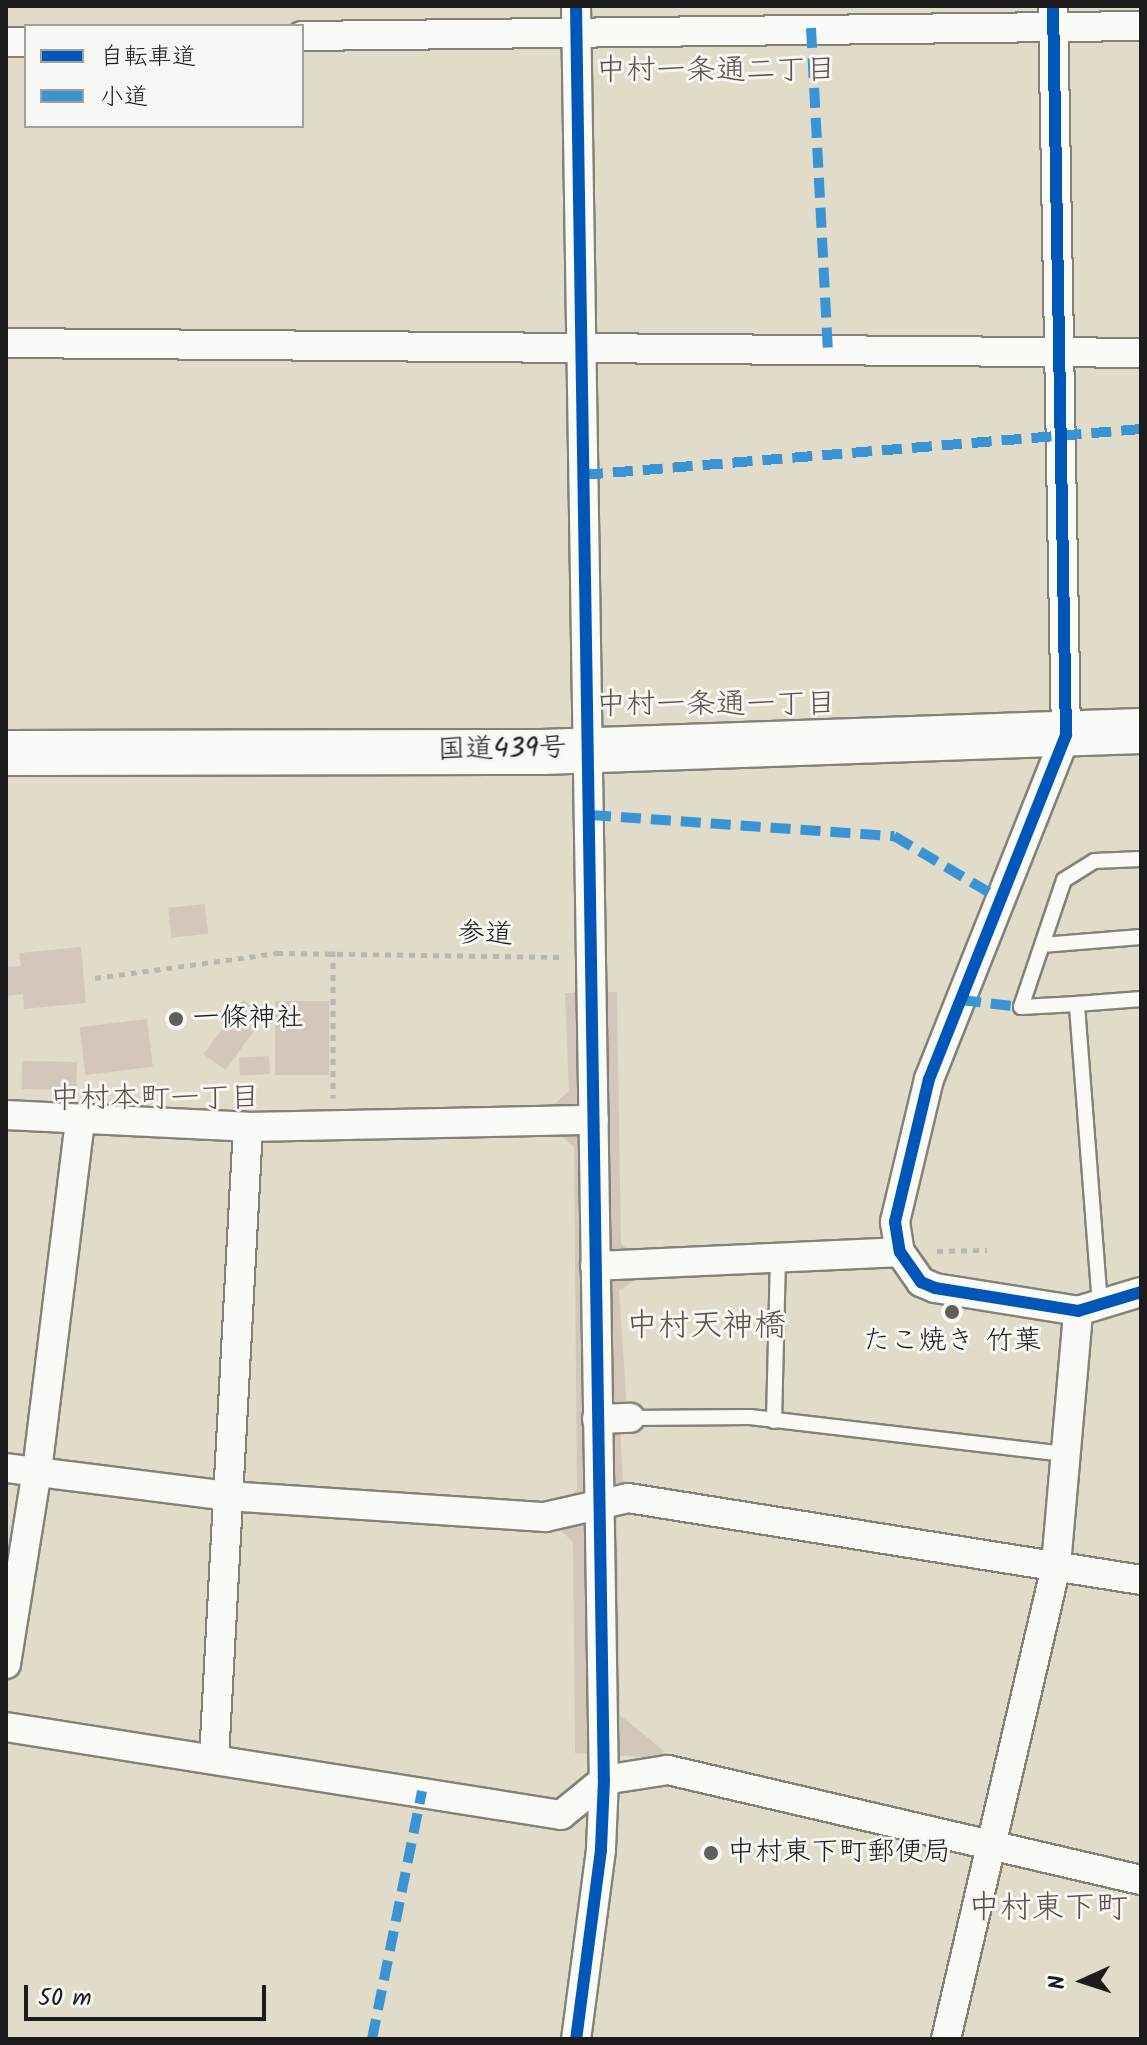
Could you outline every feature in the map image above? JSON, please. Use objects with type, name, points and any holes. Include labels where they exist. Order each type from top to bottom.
[{"type":"highway","name":"国道439号","points":[[6,753],[591,748],[1141,731]]},
{"type":"street","points":[[1052,16],[1066,735],[929,1079],[895,1222],[900,1252],[921,1282],[935,1288],[1089,1308],[1141,1292]]},
{"type":"street","points":[[304,36],[576,18],[1052,16],[1141,26]]},
{"type":"street","points":[[576,18],[580,349],[591,748],[597,1505],[604,1780],[601,1850],[576,2039]]},
{"type":"street","points":[[6,343],[580,349],[1058,348],[1141,353]]},
{"type":"street","points":[[6,1115],[248,1127],[594,1120]]},
{"type":"street","points":[[6,1664],[37,1471],[80,1121]]},
{"type":"street","points":[[214,1759],[248,1127]]},
{"type":"street","points":[[595,1266],[900,1252]]},
{"type":"street","points":[[946,2039],[1056,1565],[1067,1454],[1089,1308]]},
{"type":"street","points":[[597,1419],[630,1418]]},
{"type":"street","points":[[6,1468],[227,1496],[545,1517],[628,1498],[1141,1580]]},
{"type":"street","points":[[6,1727],[561,1815],[604,1780],[668,1770],[1141,1880]]},
{"type":"lane","points":[[1141,859],[1094,861],[1064,880],[1021,1007],[1141,999]]},
{"type":"lane","points":[[1042,945],[1141,937]]},
{"type":"lane","points":[[1077,1004],[1089,1308]]},
{"type":"lane","points":[[774,1421],[778,1258]]},
{"type":"lane","points":[[630,1418],[774,1421],[1067,1454]]},
{"type":"path","points":[[333,951],[334,1127]]},
{"type":"path","points":[[900,1252],[987,1250]]},
{"type":"building","points":[[205,904],[208,934],[171,938],[168,908]]},
{"type":"building","points":[[81,947],[86,1003],[24,1009],[23,994],[6,996],[6,967],[21,966],[19,953]]},
{"type":"building","points":[[617,992],[621,1244],[634,1254],[648,1253],[649,1279],[635,1280],[619,1291],[628,1424],[620,1425],[623,1484],[628,1485],[617,1509],[620,1715],[664,1751],[661,1758],[575,1753],[573,1542],[559,1529],[542,1527],[577,1489],[574,1147],[556,1132],[546,1111],[569,1091],[565,993]]},
{"type":"building","points":[[243,1000],[265,1016],[225,1070],[204,1054]]},
{"type":"building","points":[[275,1001],[329,1001],[329,1075],[275,1075]]},
{"type":"building","points":[[147,1019],[153,1067],[85,1075],[80,1027]]},
{"type":"building","points":[[269,1056],[270,1074],[240,1076],[239,1058]]},
{"type":"building","points":[[22,1061],[77,1062],[77,1090],[22,1089]]},
{"type":"building","name":"たこ焼き 竹葉","points":[[942,1306],[963,1308],[962,1318],[941,1316]]},
{"type":"marked path","points":[[811,28],[828,349]]},
{"type":"marked path","points":[[583,475],[1141,429]]},
{"type":"marked path","points":[[591,815],[894,836],[1002,900]]},
{"type":"marked path","points":[[961,1000],[1021,1007]]},
{"type":"marked path","points":[[372,2039],[422,1791]]},
{"type":"cycle path","points":[[576,6],[604,1780],[601,1850],[576,2039]]},
{"type":"cycle path","points":[[1053,6],[1066,735],[929,1079],[895,1222],[900,1252],[921,1282],[935,1288],[1078,1311],[1141,1292]]},
{"type":"place","name":"一條神社","points":[[176,1019]]},
{"type":"place","name":"たこ焼き 竹葉","points":[[952,1312]]},
{"type":"place","name":"中村東下町郵便局","points":[[711,1853]]},
{"type":"district","name":"中村一条通二丁目","points":[[716,71]]},
{"type":"district","name":"中村一条通一丁目","points":[[716,705]]},
{"type":"district","name":"中村本町一丁目","points":[[155,1099]]},
{"type":"district","name":"中村天神橋","points":[[706,1327]]},
{"type":"district","name":"中村東下町","points":[[1048,1909]]}]
